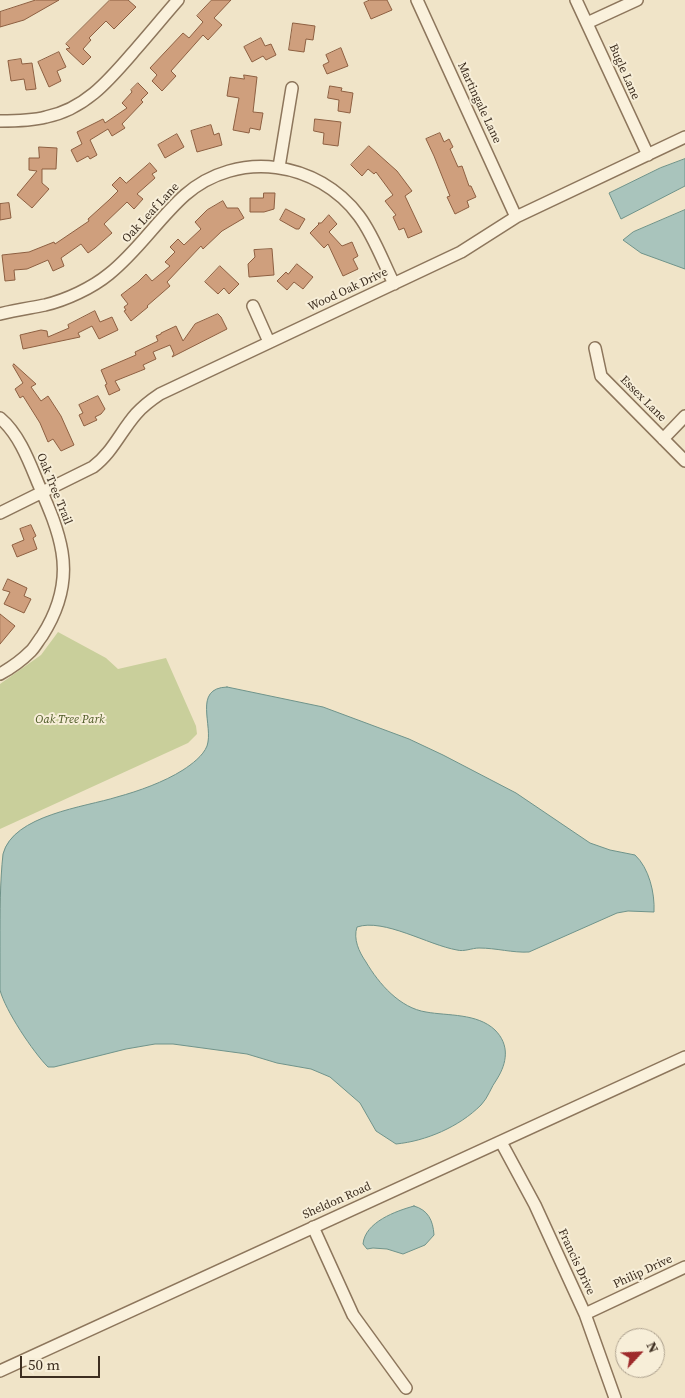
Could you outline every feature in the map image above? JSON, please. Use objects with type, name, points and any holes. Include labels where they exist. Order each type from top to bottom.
[{"type":"street","points":[[0,121],[47,117],[84,102],[108,81],[178,0]]},
{"type":"street","name":"Martingale Lane","points":[[416,0],[516,217]]},
{"type":"street","name":"Bugle Lane","points":[[576,0],[648,155]]},
{"type":"street","points":[[587,23],[637,0]]},
{"type":"street","points":[[279,168],[292,88]]},
{"type":"street","name":"Wood Oak Drive","points":[[0,513],[90,469],[100,462],[135,416],[146,404],[160,394],[461,252],[516,217],[685,138]]},
{"type":"street","name":"Oak Leaf Lane","points":[[0,314],[46,305],[90,286],[109,274],[136,249],[175,204],[199,185],[218,175],[237,169],[266,166],[293,170],[316,180],[346,201],[360,216],[370,233],[394,284]]},
{"type":"street","points":[[253,306],[269,342]]},
{"type":"street","name":"Essex Lane","points":[[595,348],[601,376],[685,461]]},
{"type":"street","points":[[663,439],[685,416]]},
{"type":"street","name":"Oak Tree Trail","points":[[0,418],[13,432],[56,526],[62,553],[64,577],[58,605],[48,626],[32,650],[0,674]]},
{"type":"street","name":"Sheldon Road","points":[[0,1371],[685,1057]]},
{"type":"street","name":"Francis Drive","points":[[501,1142],[535,1205],[585,1314],[615,1398]]},
{"type":"street","points":[[313,1226],[353,1315],[406,1388]]},
{"type":"street","name":"Philip Drive","points":[[585,1314],[685,1268]]},
{"type":"green space","name":"Oak Tree Park","points":[[58,632],[106,658],[118,669],[166,658],[196,726],[197,734],[188,743],[0,829],[0,684],[41,655]]},
{"type":"water","points":[[685,159],[685,186],[621,219],[609,193],[660,168]]},
{"type":"water","points":[[685,210],[685,269],[641,253],[623,240],[633,232]]},
{"type":"water","points":[[227,687],[323,707],[409,739],[516,793],[590,843],[610,850],[635,855],[644,867],[652,889],[654,912],[628,911],[617,913],[529,952],[479,948],[460,950],[380,926],[368,925],[357,927],[356,941],[363,958],[391,994],[416,1010],[462,1016],[480,1021],[495,1030],[503,1042],[505,1060],[503,1067],[486,1099],[463,1120],[442,1132],[419,1140],[396,1144],[376,1131],[360,1103],[330,1077],[311,1069],[277,1063],[247,1054],[173,1044],[155,1044],[48,1067],[13,1019],[0,990],[1,875],[3,854],[9,841],[35,821],[70,809],[143,789],[186,768],[200,756],[207,746],[206,709],[210,694],[216,689]]},
{"type":"water","points":[[414,1206],[423,1210],[429,1216],[432,1225],[434,1235],[425,1245],[403,1254],[387,1249],[367,1249],[363,1244],[369,1229],[390,1214]]},
{"type":"building","points":[[36,0],[59,0],[24,20],[0,27],[0,12]]},
{"type":"building","points":[[110,0],[128,0],[136,7],[114,29],[106,21],[89,38],[91,40],[83,49],[91,57],[83,65],[66,49],[70,48],[66,44]]},
{"type":"building","points":[[212,0],[231,0],[214,18],[222,25],[208,40],[203,35],[171,71],[176,76],[162,91],[152,81],[157,75],[150,68],[183,33],[189,38],[203,22],[197,16]]},
{"type":"building","points":[[370,0],[387,0],[392,10],[371,19],[364,3]]},
{"type":"building","points":[[293,23],[315,26],[313,40],[306,39],[304,52],[289,50]]},
{"type":"building","points":[[261,38],[265,46],[271,44],[276,55],[266,60],[263,56],[252,62],[244,47]]},
{"type":"building","points":[[341,48],[348,66],[327,74],[323,65],[329,62],[326,55]]},
{"type":"building","points":[[59,52],[66,67],[57,71],[61,81],[49,87],[38,62]]},
{"type":"building","points":[[21,59],[22,64],[32,63],[36,89],[26,90],[24,79],[11,81],[8,61]]},
{"type":"building","points":[[244,75],[257,77],[253,112],[263,113],[260,130],[250,128],[249,133],[233,130],[239,98],[227,96],[230,77],[244,79]]},
{"type":"building","points":[[138,83],[148,93],[141,100],[143,102],[122,124],[125,128],[112,136],[108,129],[90,140],[97,155],[90,159],[88,156],[77,162],[71,150],[82,144],[77,132],[103,119],[105,123],[127,108],[122,103]]},
{"type":"building","points":[[330,86],[342,88],[341,91],[353,93],[350,113],[338,111],[339,100],[328,98]]},
{"type":"building","points":[[315,119],[341,122],[338,146],[323,144],[324,133],[314,131]]},
{"type":"building","points":[[211,125],[214,135],[219,133],[222,145],[197,152],[191,131]]},
{"type":"building","points":[[440,133],[444,142],[449,139],[453,147],[450,149],[458,167],[462,166],[469,186],[471,186],[476,197],[467,201],[469,207],[455,214],[447,197],[450,196],[426,139]]},
{"type":"building","points":[[177,134],[184,147],[165,158],[158,145]]},
{"type":"building","points":[[369,146],[397,171],[412,191],[405,196],[422,232],[408,238],[404,228],[399,230],[393,217],[396,215],[385,201],[393,195],[376,172],[374,174],[368,169],[362,176],[351,165]]},
{"type":"building","points":[[39,147],[57,148],[56,169],[42,169],[42,183],[49,189],[32,208],[17,195],[37,171],[29,170],[29,158],[39,158]]},
{"type":"building","points":[[150,163],[157,171],[152,174],[155,178],[137,194],[143,199],[134,209],[127,202],[104,224],[112,233],[95,248],[88,253],[81,244],[61,258],[64,266],[53,271],[48,260],[27,269],[14,270],[15,280],[5,281],[2,255],[29,252],[54,242],[55,244],[89,221],[88,219],[118,191],[112,185],[120,177],[126,183]]},
{"type":"building","points":[[264,193],[275,193],[274,209],[264,212],[250,212],[250,198],[263,198]]},
{"type":"building","points":[[223,201],[227,208],[238,208],[244,218],[222,231],[203,249],[201,246],[167,282],[170,286],[131,321],[124,311],[126,310],[124,307],[128,304],[121,295],[146,274],[152,281],[170,266],[165,262],[175,252],[170,247],[178,239],[184,245],[201,229],[195,222],[207,210]]},
{"type":"building","points":[[9,203],[11,218],[0,220],[0,204]]},
{"type":"building","points":[[286,209],[305,219],[299,229],[280,220]]},
{"type":"building","points":[[329,215],[337,224],[329,232],[342,246],[352,242],[358,256],[353,259],[358,269],[343,276],[328,244],[324,248],[310,233],[318,223],[321,223]]},
{"type":"building","points":[[272,249],[274,275],[249,277],[248,264],[255,257],[254,250]]},
{"type":"building","points":[[297,264],[313,277],[303,289],[294,282],[287,290],[277,281],[286,272],[288,274]]},
{"type":"building","points":[[220,266],[239,284],[229,294],[224,288],[218,294],[205,282]]},
{"type":"building","points":[[95,311],[100,322],[112,317],[118,330],[99,339],[92,326],[78,333],[80,337],[23,349],[20,335],[41,330],[47,331],[48,337],[69,328],[68,325]]},
{"type":"building","points":[[218,314],[227,329],[172,357],[174,354],[170,345],[153,352],[156,359],[143,365],[145,369],[115,381],[120,390],[109,395],[101,370],[136,355],[135,352],[158,341],[156,336],[176,326],[183,341],[195,324]]},
{"type":"building","points":[[14,364],[36,384],[31,387],[41,401],[48,396],[61,416],[74,445],[61,451],[53,439],[48,442],[40,423],[23,396],[20,398],[15,389],[23,383],[13,366]]},
{"type":"building","points":[[98,396],[105,409],[95,417],[97,420],[84,426],[79,415],[83,413],[79,405]]},
{"type":"building","points":[[31,525],[36,536],[33,538],[37,549],[17,557],[12,545],[24,540],[20,529]]},
{"type":"building","points":[[8,579],[27,588],[24,596],[31,599],[24,613],[4,604],[10,592],[3,590]]},
{"type":"building","points":[[0,614],[15,626],[0,644]]}]
